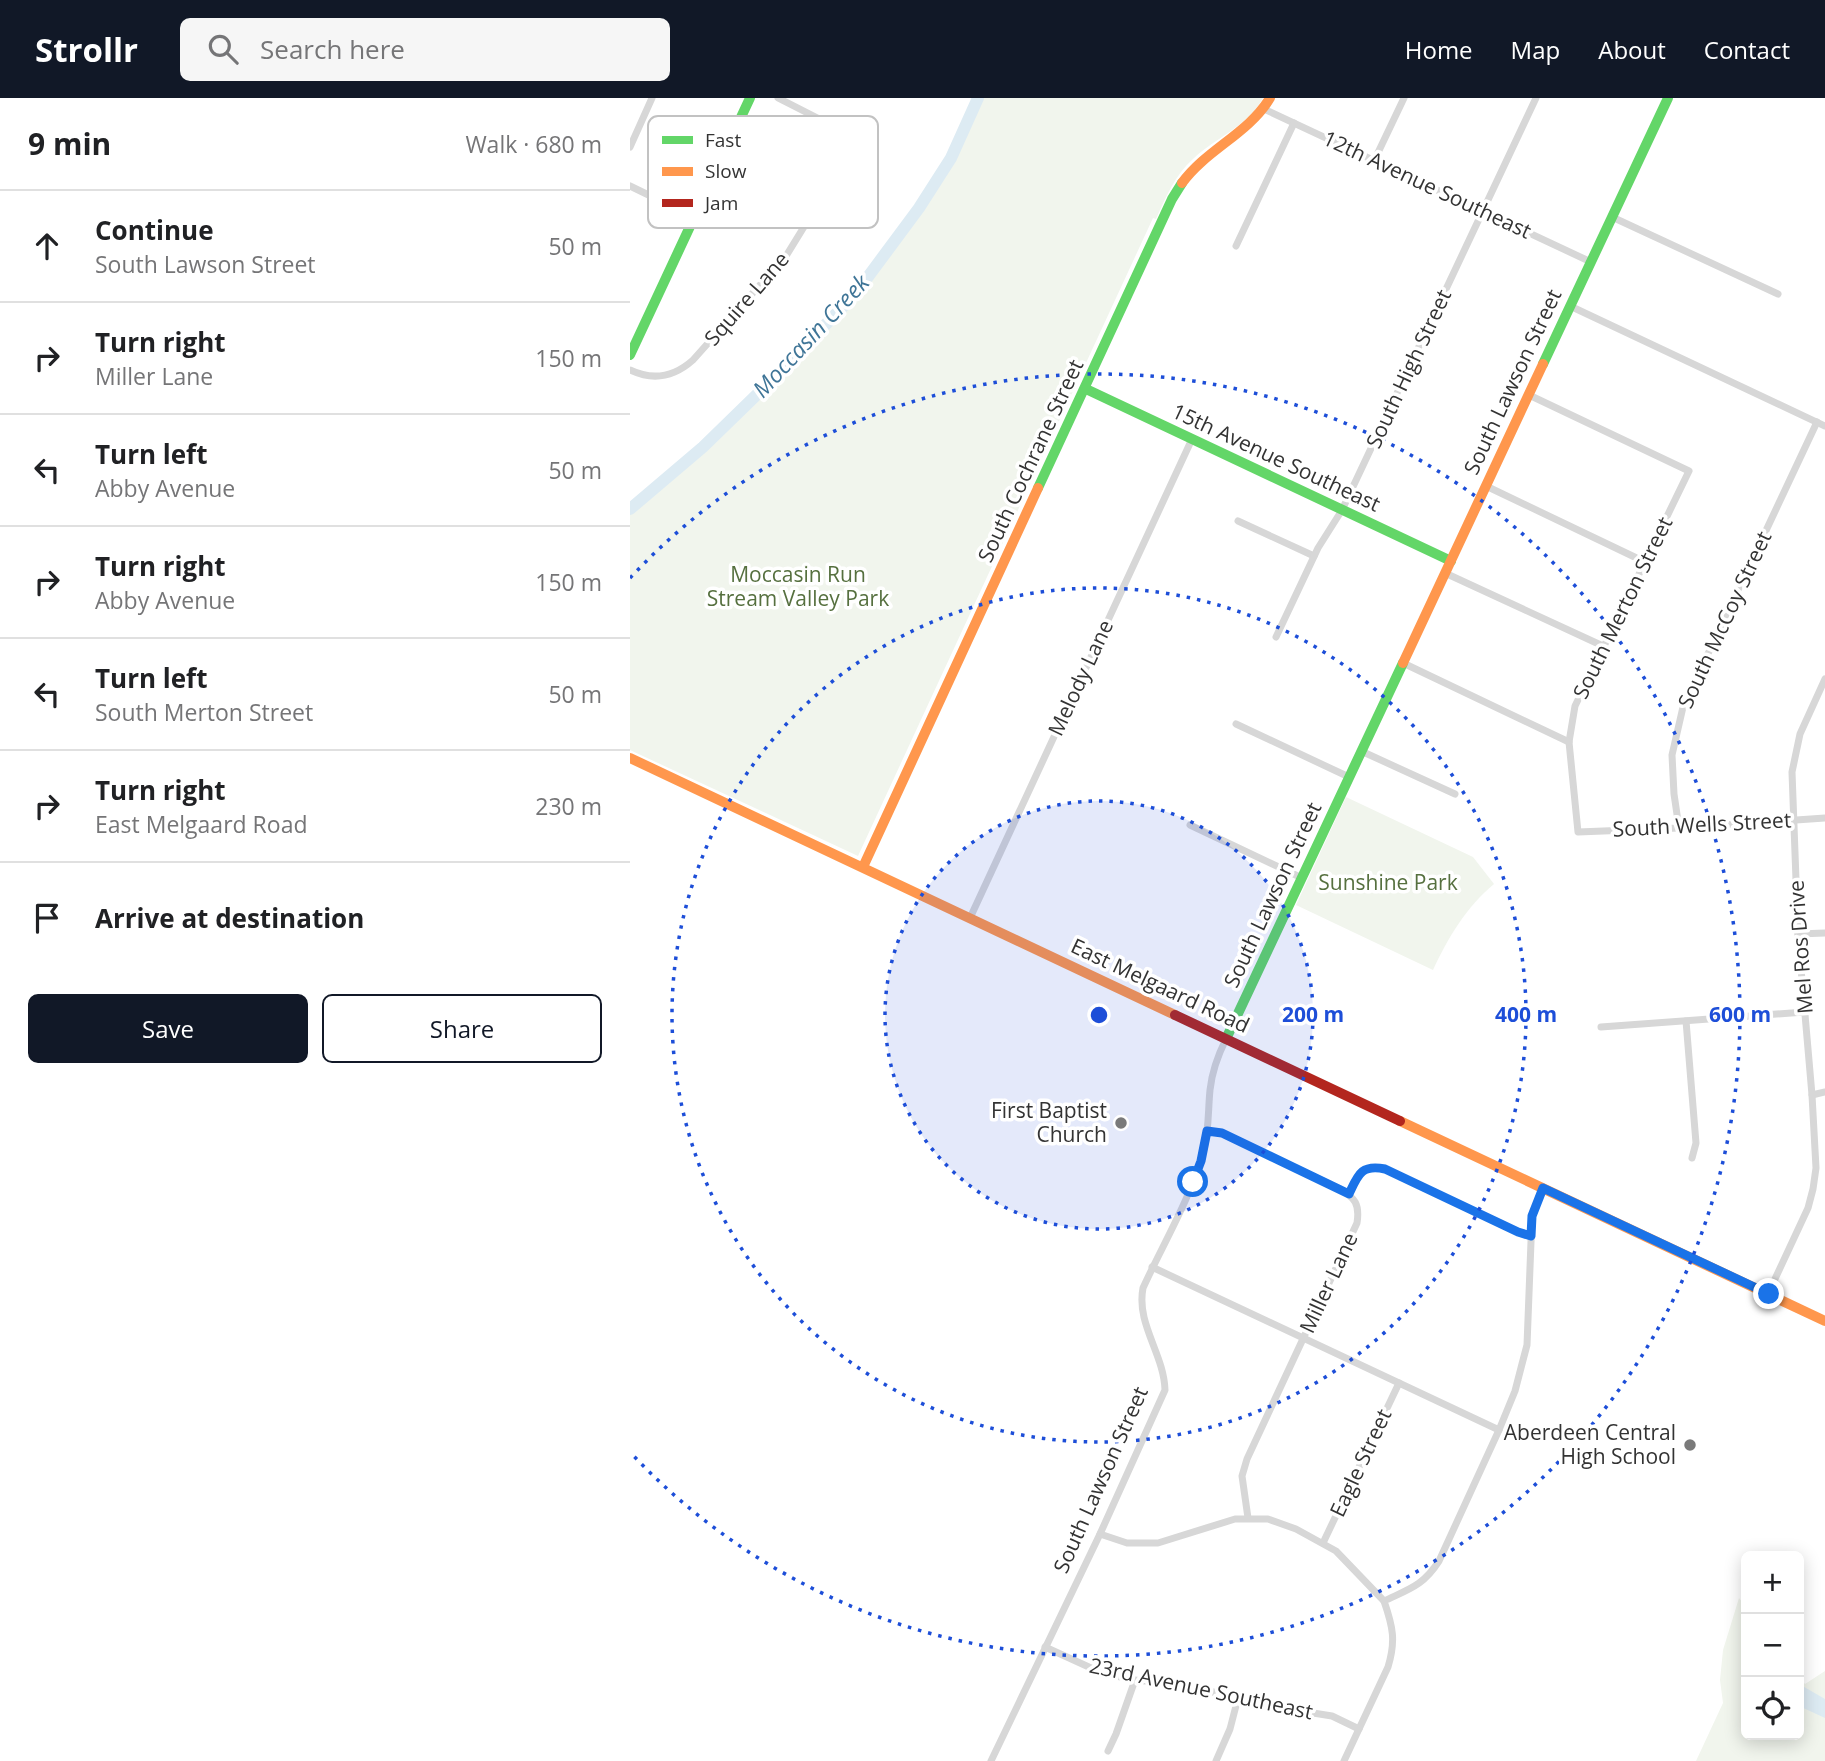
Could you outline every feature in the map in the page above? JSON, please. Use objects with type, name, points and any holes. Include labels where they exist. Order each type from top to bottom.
[{"type":"street","points":[[630,146],[652,98]]},
{"type":"street","points":[[742,116],[750,98]]},
{"type":"street","name":"Squire Lane","points":[[778,98],[813,116]]},
{"type":"street","name":"South Cochrane Street","points":[[863,867],[1182,182],[1210,153],[1247,128],[1270,98]]},
{"type":"street","points":[[1374,161],[1404,98]]},
{"type":"street","name":"South High Street","points":[[1276,637],[1314,556],[1342,510],[1536,98]]},
{"type":"street","name":"South Lawson Street","points":[[991,1761],[1100,1534],[1165,1390],[1163,1372],[1144,1321],[1141,1306],[1143,1288],[1193,1182],[1203,1153],[1213,1069],[1668,98]]},
{"type":"street","name":"12th Avenue Southeast","points":[[1264,109],[1591,262]]},
{"type":"street","points":[[1236,246],[1294,123]]},
{"type":"street","points":[[630,186],[648,195]]},
{"type":"street","points":[[1612,217],[1778,294]]},
{"type":"street","points":[[630,355],[689,228]]},
{"type":"street","name":"Squire Lane","points":[[630,370],[661,377],[678,372],[693,360],[786,256],[803,228]]},
{"type":"street","points":[[1570,306],[1825,426]]},
{"type":"street","name":"15th Avenue Southeast","points":[[1086,389],[1451,561]]},
{"type":"street","name":"South Merton Street","points":[[1529,395],[1689,471],[1575,706],[1569,741],[1578,832]]},
{"type":"street","name":"South McCoy Street","points":[[1679,828],[1672,755],[1683,707],[1816,422]]},
{"type":"street","name":"Melody Lane","points":[[970,918],[1192,439]]},
{"type":"street","points":[[1486,486],[1645,562]]},
{"type":"street","points":[[1238,521],[1314,556]]},
{"type":"street","points":[[1445,573],[1603,646]]},
{"type":"street","points":[[1403,663],[1569,741]]},
{"type":"street","name":"Mel Ros Drive","points":[[1769,1294],[1804,1219],[1816,1168],[1798,934],[1792,772],[1800,734],[1825,680]]},
{"type":"street","points":[[1236,724],[1349,778]]},
{"type":"street","points":[[1361,751],[1455,794]]},
{"type":"street","name":"East Melgaard Road","points":[[630,758],[1825,1321]]},
{"type":"street","name":"South Wells Street","points":[[1578,832],[1825,818]]},
{"type":"street","points":[[1190,825],[1302,878]]},
{"type":"street","points":[[1798,934],[1825,933]]},
{"type":"street","points":[[1601,1027],[1805,1012]]},
{"type":"street","points":[[1686,1021],[1696,1143],[1692,1158]]},
{"type":"street","points":[[1812,1095],[1825,1092]]},
{"type":"street","points":[[1207,1131],[1222,1133],[1349,1194],[1360,1172],[1376,1167],[1385,1169],[1531,1236]]},
{"type":"street","points":[[1384,1601],[1422,1583],[1432,1573],[1515,1391],[1527,1345],[1532,1216],[1543,1188]]},
{"type":"street","name":"Miller Lane","points":[[1248,1518],[1243,1469],[1357,1223],[1359,1211],[1355,1200],[1349,1194]]},
{"type":"street","points":[[1153,1267],[1499,1430]]},
{"type":"street","name":"Eagle Street","points":[[1323,1543],[1399,1383]]},
{"type":"street","points":[[1100,1534],[1126,1543],[1158,1543],[1223,1522],[1248,1518],[1268,1519],[1323,1543],[1350,1564],[1384,1601],[1393,1629],[1388,1667],[1344,1761]]},
{"type":"street","name":"23rd Avenue Southeast","points":[[1045,1647],[1102,1673],[1135,1680],[1185,1685],[1269,1706],[1332,1716],[1359,1729]]},
{"type":"street","points":[[1108,1751],[1135,1680]]},
{"type":"street","points":[[1216,1761],[1230,1728],[1238,1698]]},
{"type":"green space","name":"Moccasin Run Stream Valley Park","points":[[978,98],[1263,98],[1249,117],[1187,165],[1156,219],[1153,218],[858,856],[630,750],[630,509],[703,447],[856,293],[919,208],[951,159]]},
{"type":"green space","name":"Sunshine Park","points":[[1346,797],[1473,857],[1494,884],[1459,924],[1433,970],[1296,905]]},
{"type":"green space","points":[[1739,1598],[1741,1740],[1804,1740],[1804,1683],[1825,1671],[1825,1761],[1696,1761],[1723,1703],[1720,1680],[1723,1650]]},
{"type":"shaded area","points":[[1804,1687],[1825,1699],[1825,1718],[1804,1708]]},
{"type":"waterway","name":"Moccasin Creek","points":[[630,509],[703,447],[856,293],[919,208],[951,158],[978,98]]},
{"type":"traffic: fast","points":[[742,116],[750,98]]},
{"type":"traffic: fast","points":[[1543,364],[1668,98]]},
{"type":"traffic: fast","points":[[1038,488],[1172,199],[1182,183]]},
{"type":"traffic: fast","points":[[630,355],[689,228]]},
{"type":"traffic: fast","points":[[1086,389],[1451,561]]},
{"type":"traffic: fast","points":[[1226,1039],[1403,663]]},
{"type":"traffic: slow","points":[[1182,183],[1203,160],[1250,122],[1270,98]]},
{"type":"traffic: slow","points":[[1403,663],[1543,364]]},
{"type":"traffic: slow","points":[[863,867],[1038,488]]},
{"type":"traffic: slow","points":[[630,758],[1175,1015]]},
{"type":"traffic: slow","points":[[1400,1121],[1825,1321]]},
{"type":"traffic: jam","points":[[1175,1015],[1400,1121]]},
{"type":"place","name":"First Baptist Church","points":[[1121,1123]]},
{"type":"place","name":"Aberdeen Central High School","points":[[1690,1445]]},
{"type":"route","points":[[1193,1182],[1201,1161],[1207,1131],[1222,1133],[1349,1194],[1360,1172],[1369,1167],[1385,1169],[1531,1236],[1532,1216],[1543,1188],[1769,1294]]}]
